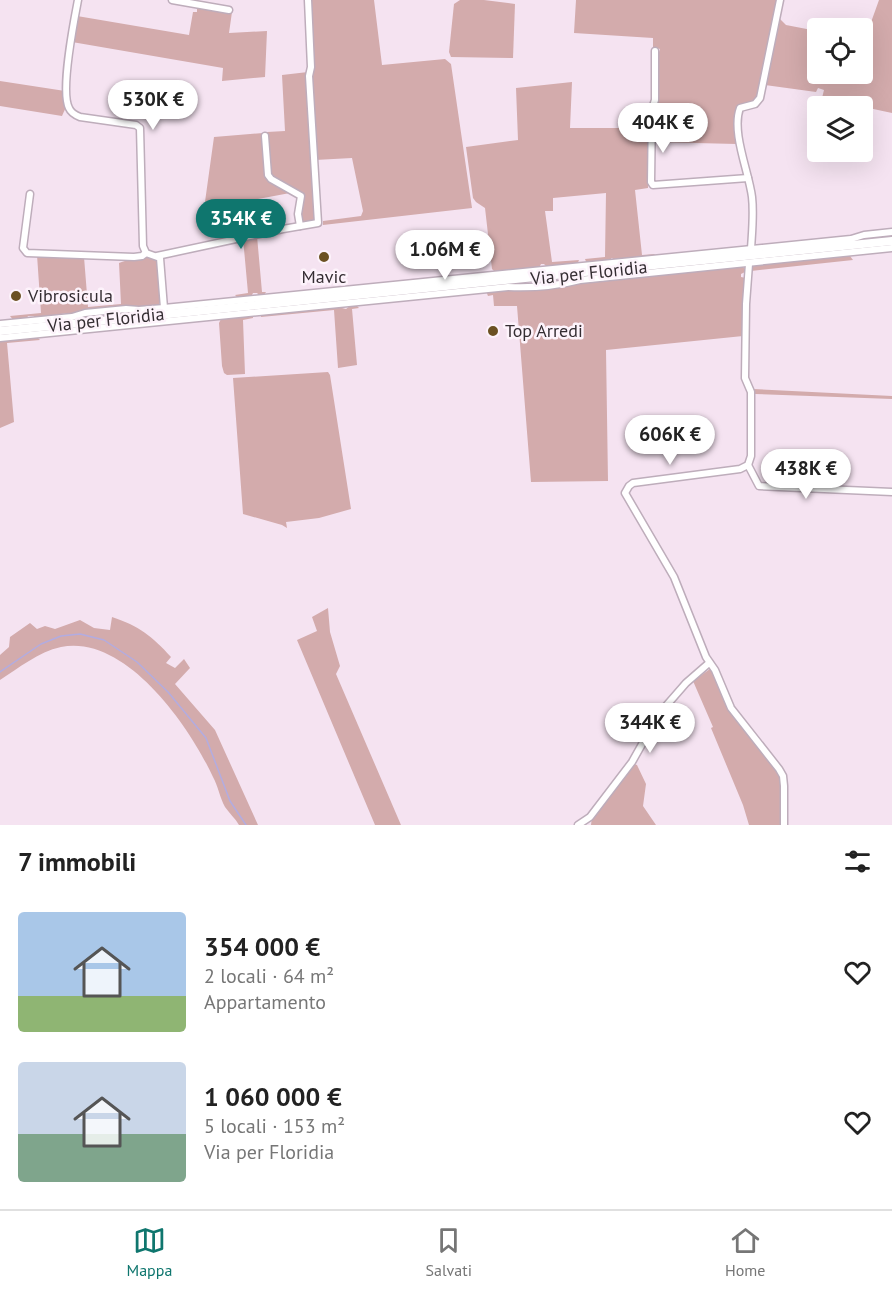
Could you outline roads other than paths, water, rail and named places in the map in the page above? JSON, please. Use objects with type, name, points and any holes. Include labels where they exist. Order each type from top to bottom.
[{"type":"main road","name":"Via per Floridia","points":[[0,331],[892,241]]},
{"type":"street","points":[[78,0],[70,41],[68,104],[72,113],[80,117],[136,125],[140,128],[142,229],[143,246],[146,253]]},
{"type":"street","points":[[172,0],[229,10]]},
{"type":"street","points":[[30,194],[23,248],[27,253],[134,257],[146,253],[158,256],[318,224],[309,76],[311,68],[308,0]]},
{"type":"street","points":[[751,249],[753,204],[740,144],[738,114],[740,108],[755,104],[760,98],[780,0]]},
{"type":"street","points":[[655,51],[655,100],[651,119],[651,182],[653,185],[748,178]]},
{"type":"street","points":[[265,136],[268,175],[301,196],[298,214],[300,226]]},
{"type":"street","points":[[0,324],[72,317],[105,311],[165,308],[851,239],[892,232]]},
{"type":"street","points":[[0,338],[497,288],[526,288],[580,280],[892,248]]},
{"type":"street","points":[[158,256],[161,262],[165,308]]},
{"type":"street","points":[[749,264],[745,378],[751,392],[751,456],[748,465],[740,469],[633,483],[628,486],[625,493],[674,577],[709,663],[715,670],[736,715],[783,776],[784,825]]},
{"type":"street","points":[[748,465],[759,486],[892,492]]},
{"type":"street","points":[[578,825],[590,817],[632,762],[659,714],[686,683],[709,663]]},
{"type":"waterway","points":[[0,672],[41,644],[61,636],[80,634],[104,640],[137,662],[168,692],[206,738],[230,801],[246,825]]},
{"type":"place","name":"Mavic","points":[[324,257]]},
{"type":"place","name":"Vibrosicula","points":[[16,296]]},
{"type":"place","name":"Top Arredi","points":[[493,331]]}]
